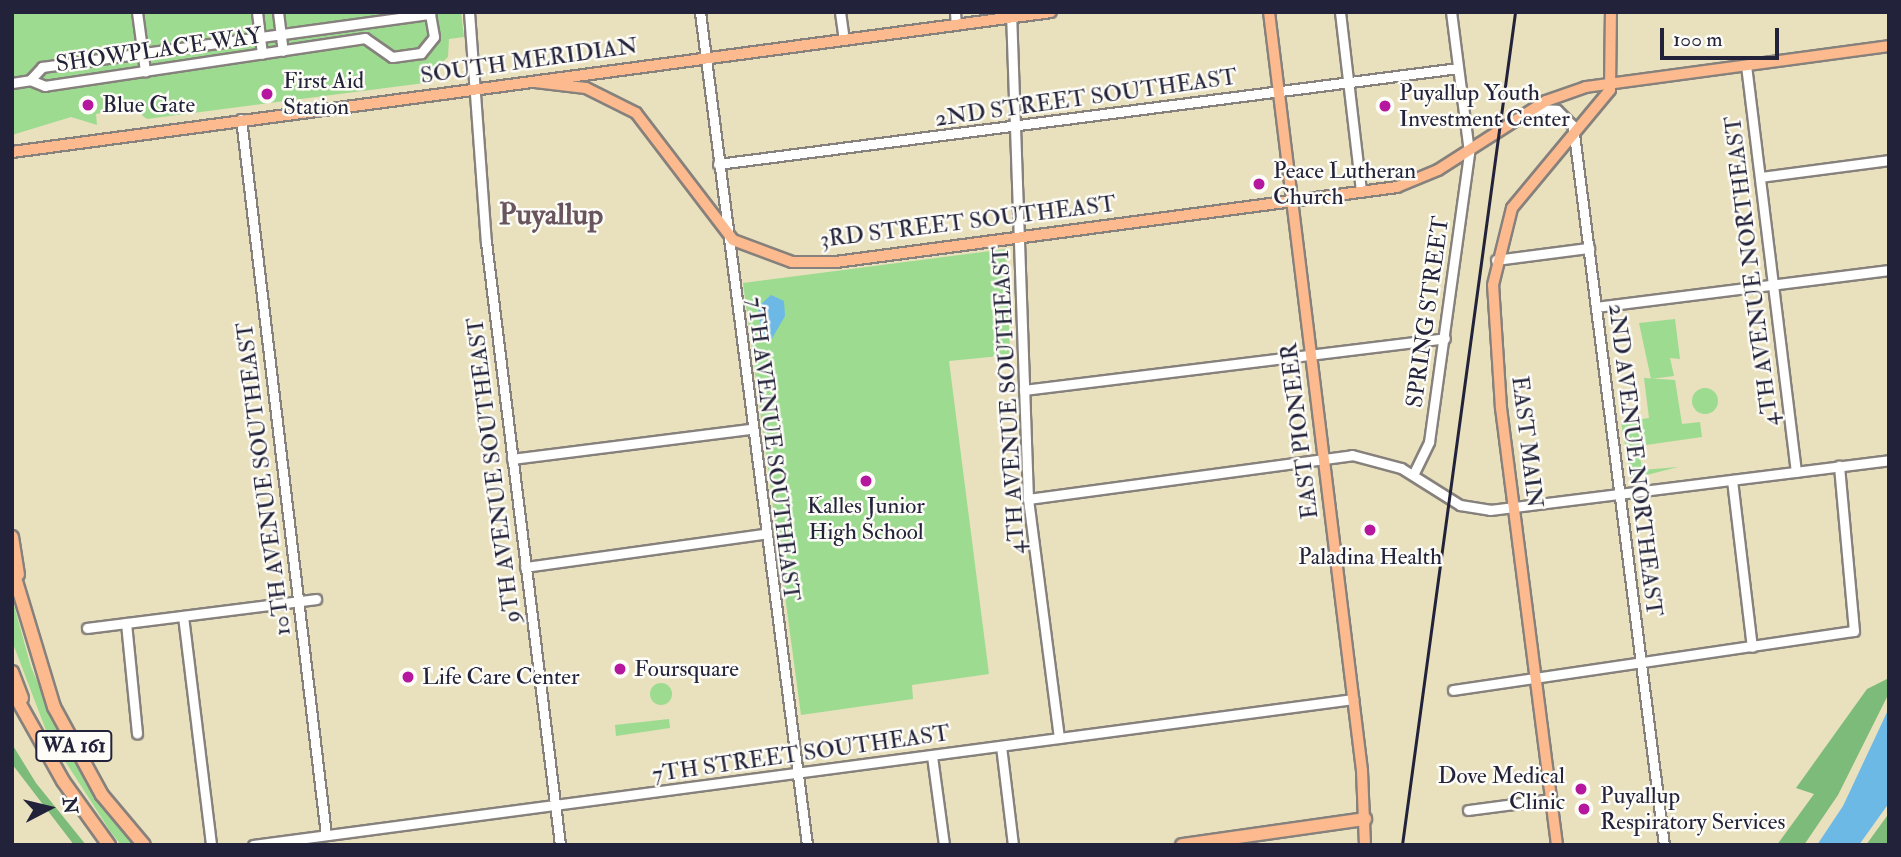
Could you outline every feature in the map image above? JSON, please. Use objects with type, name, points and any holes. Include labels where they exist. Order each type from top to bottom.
[{"type":"highway","points":[[12,537],[28,634]]},
{"type":"highway","name":"WA 161","points":[[12,568],[28,634],[77,752],[144,845]]},
{"type":"highway","name":"WA 161","points":[[12,672],[31,721],[109,845]]},
{"type":"highway","points":[[12,690],[31,721]]},
{"type":"highway","points":[[1182,845],[1365,823]]},
{"type":"highway","points":[[1213,845],[1365,823]]},
{"type":"main road","name":"SOUTH MERIDIAN","points":[[12,152],[241,119],[956,25],[1011,15],[1051,12]]},
{"type":"main road","name":"EAST PIONEER","points":[[1269,12],[1353,699],[1365,823],[1364,845]]},
{"type":"main road","points":[[1611,12],[1613,82]]},
{"type":"main road","name":"3RD STREET SOUTHEAST","points":[[535,82],[586,88],[636,113],[726,234],[772,257],[801,262],[1021,237],[1362,192],[1412,181],[1469,150],[1534,108],[1613,82],[1889,46]]},
{"type":"main road","name":"EAST MAIN","points":[[1557,845],[1493,336],[1496,260],[1518,198],[1574,138],[1613,82]]},
{"type":"street","points":[[137,12],[145,71]]},
{"type":"street","points":[[257,12],[262,54]]},
{"type":"street","points":[[278,12],[283,51]]},
{"type":"street","name":"9TH AVENUE SOUTHEAST","points":[[469,12],[479,89],[486,242],[560,845]]},
{"type":"street","name":"7TH AVENUE SOUTHEAST","points":[[700,12],[749,429],[807,845]]},
{"type":"street","points":[[840,12],[844,40]]},
{"type":"street","points":[[955,12],[956,25]]},
{"type":"street","points":[[1340,12],[1362,192]]},
{"type":"street","points":[[1451,12],[1469,150]]},
{"type":"street","name":"SHOWPLACE WAY","points":[[12,83],[30,80],[45,86],[365,38],[392,57],[421,53],[433,37],[430,14],[41,67],[30,80]]},
{"type":"street","name":"4TH AVENUE SOUTHEAST","points":[[1011,15],[1021,237],[1028,499],[1059,738]]},
{"type":"street","name":"4TH AVENUE NORTHEAST","points":[[1746,65],[1796,472]]},
{"type":"street","name":"2ND STREET SOUTHEAST","points":[[718,164],[1016,128],[1458,68]]},
{"type":"street","name":"2ND AVENUE NORTHEAST","points":[[1534,108],[1562,113],[1574,138],[1664,845]]},
{"type":"street","name":"10TH AVENUE SOUTHEAST","points":[[241,119],[326,835]]},
{"type":"street","name":"SPRING STREET","points":[[1413,475],[1429,442],[1469,150]]},
{"type":"street","points":[[1760,177],[1889,160]]},
{"type":"street","points":[[1496,260],[1589,248]]},
{"type":"street","points":[[1596,307],[1889,270]]},
{"type":"street","points":[[1024,390],[1445,338]]},
{"type":"street","points":[[512,459],[749,429]]},
{"type":"street","points":[[1028,499],[1324,457],[1368,456],[1413,475],[1467,507],[1514,508],[1889,460]]},
{"type":"street","points":[[1453,690],[1535,675],[1752,647],[1856,628],[1839,466]]},
{"type":"street","points":[[1732,480],[1752,647]]},
{"type":"street","points":[[525,567],[763,534]]},
{"type":"street","points":[[87,628],[316,599]]},
{"type":"street","points":[[183,616],[211,845]]},
{"type":"street","points":[[126,623],[137,733]]},
{"type":"street","name":"7TH STREET SOUTHEAST","points":[[253,845],[1353,699]]},
{"type":"street","points":[[1001,746],[1013,845]]},
{"type":"street","points":[[932,756],[944,845]]},
{"type":"street","points":[[1468,810],[1551,799]]},
{"type":"green space","points":[[12,12],[461,12],[464,37],[449,39],[448,57],[431,72],[432,82],[147,119],[131,107],[96,114],[97,125],[71,117],[12,135]]},
{"type":"green space","name":"Kalles Junior High School","points":[[1006,249],[1010,355],[949,361],[989,674],[912,685],[913,699],[801,715],[743,283]]},
{"type":"green space","points":[[1675,319],[1680,359],[1670,358],[1674,376],[1651,379],[1639,323]]},
{"type":"green space","points":[[1644,378],[1675,380],[1682,424],[1700,422],[1702,437],[1639,446],[1642,470],[1678,467],[1631,479],[1621,422],[1649,418]]},
{"type":"green space","points":[[1705,388],[1714,392],[1718,401],[1714,410],[1705,414],[1696,410],[1692,401],[1696,392]]},
{"type":"green space","points":[[12,598],[31,667],[61,736],[134,845],[121,845],[110,831],[47,733],[12,641]]},
{"type":"green space","points":[[1889,678],[1889,693],[1838,795],[1804,845],[1777,845],[1814,794],[1796,788],[1867,689]]},
{"type":"green space","points":[[661,683],[669,686],[672,694],[669,702],[661,705],[653,702],[650,694],[653,686]]},
{"type":"green space","points":[[669,719],[670,728],[616,736],[615,725]]},
{"type":"green space","points":[[12,744],[36,783],[86,845],[74,845],[12,764]]},
{"type":"green space","points":[[1889,815],[1889,845],[1866,845],[1887,816]]},
{"type":"water","points":[[771,295],[784,301],[785,316],[770,342],[762,340],[758,307]]},
{"type":"water","points":[[1889,708],[1889,803],[1859,845],[1817,845],[1843,806]]},
{"type":"railway","points":[[1402,845],[1515,12]]},
{"type":"place","name":"First Aid Station","points":[[267,94]]},
{"type":"place","name":"Blue Gate","points":[[88,105]]},
{"type":"place","name":"Puyallup Youth Investment Center","points":[[1385,106]]},
{"type":"place","name":"Peace Lutheran Church","points":[[1259,184]]},
{"type":"place","name":"Kalles Junior High School","points":[[866,481]]},
{"type":"place","name":"Paladina Health","points":[[1370,530]]},
{"type":"place","name":"Foursquare","points":[[620,669]]},
{"type":"place","name":"Life Care Center","points":[[408,677]]},
{"type":"place","name":"Dove Medical Clinic","points":[[1581,789]]},
{"type":"place","name":"Puyallup Respiratory Services","points":[[1584,809]]},
{"type":"district","name":"Puyallup","points":[[551,215]]}]
